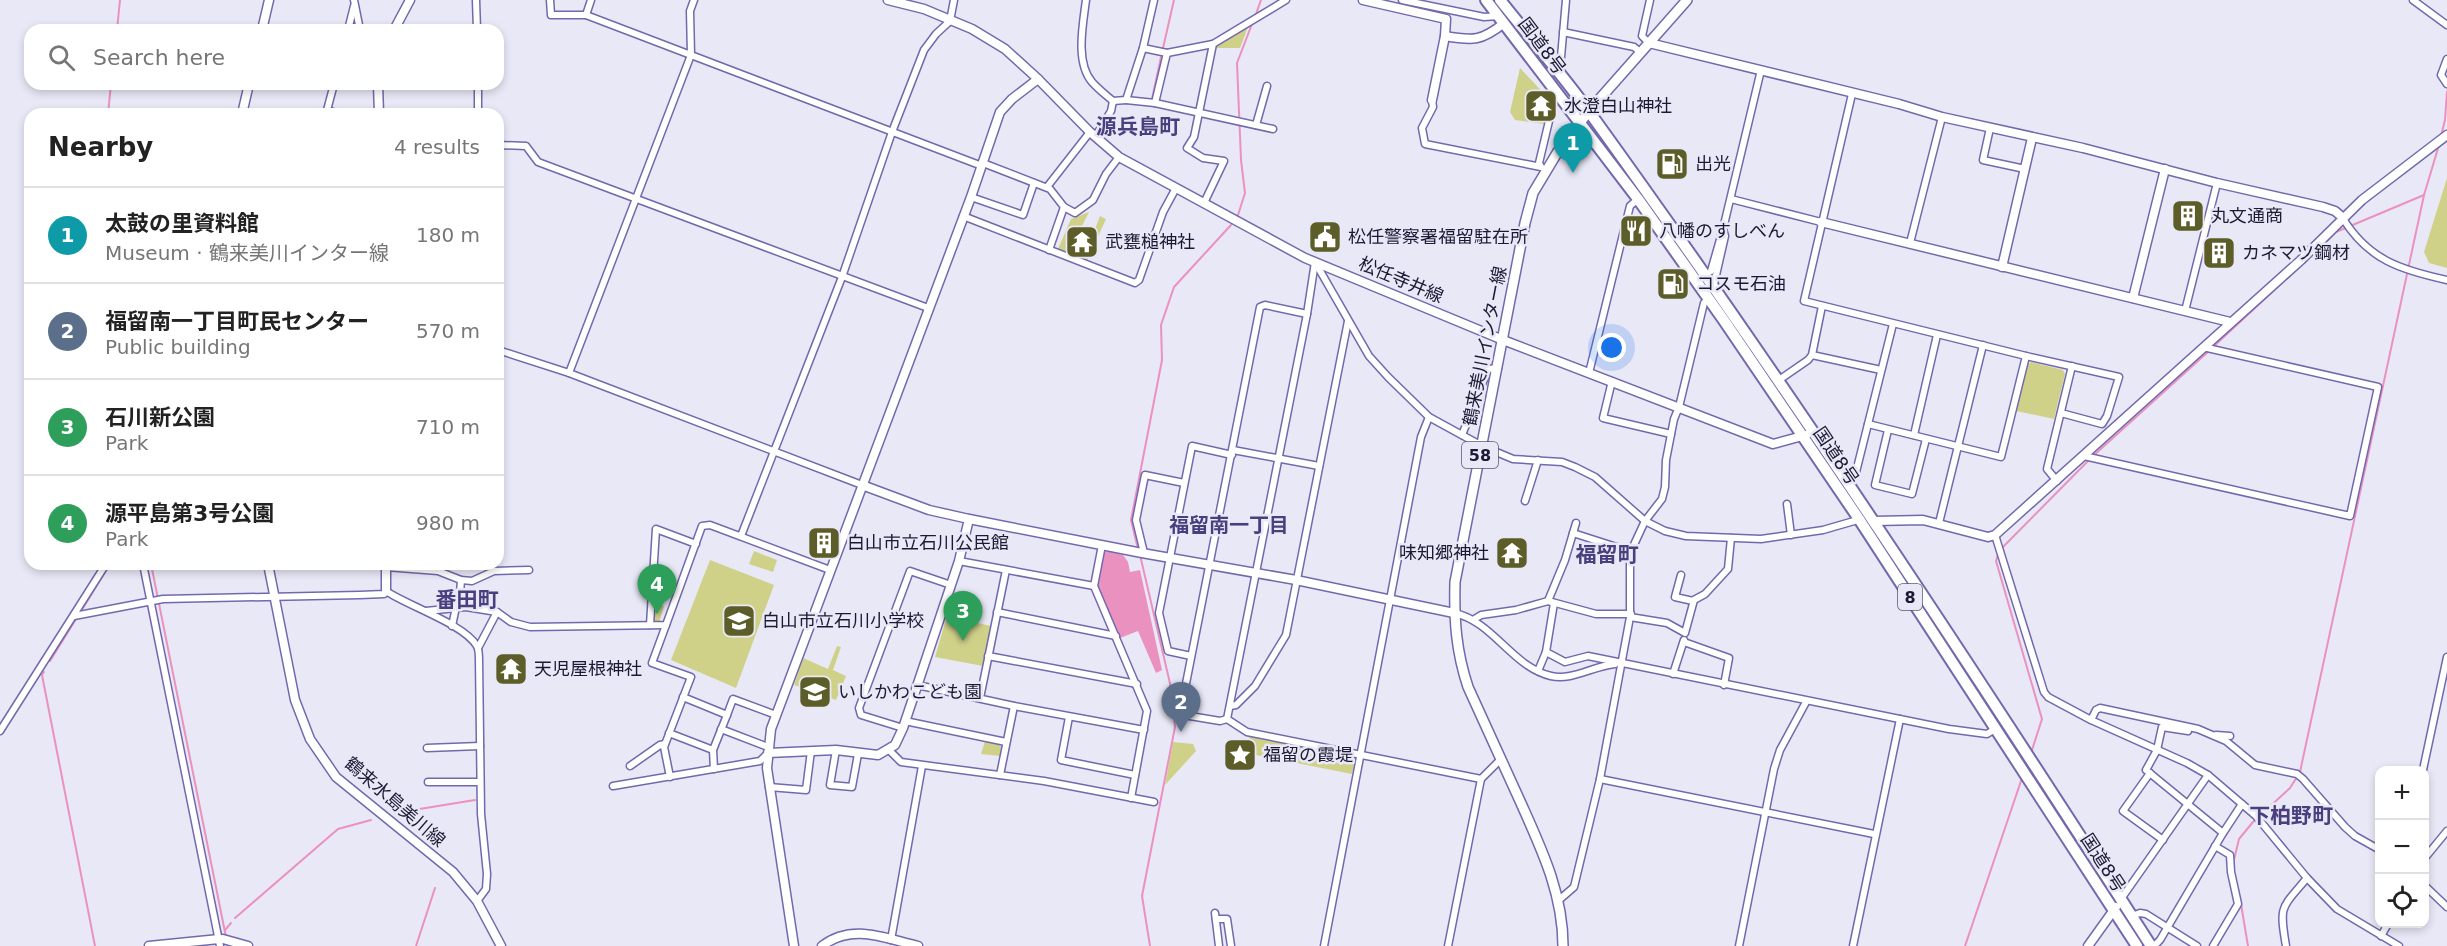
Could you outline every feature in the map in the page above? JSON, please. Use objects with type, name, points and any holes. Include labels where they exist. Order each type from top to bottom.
[{"type":"highway","name":"国道8号","points":[[1486,0],[1638,199],[1803,436],[2137,946]]},
{"type":"highway","name":"国道8号","points":[[1500,0],[1589,111],[1714,284],[1815,432],[2153,946]]},
{"type":"main road","name":"鶴来美川インター線","points":[[1563,946],[1563,925],[1559,900],[1547,861],[1461,666],[1456,648],[1455,582],[1525,223],[1542,170],[1589,111],[1687,0]]},
{"type":"street","points":[[263,24],[269,0]]},
{"type":"street","points":[[397,24],[410,0]]},
{"type":"street","points":[[476,0],[477,24]]},
{"type":"street","points":[[550,0],[551,15],[586,15],[892,132],[1034,183],[1047,188],[1064,207],[1075,213],[1094,200],[1106,174],[1119,157]]},
{"type":"street","points":[[586,15],[591,0]]},
{"type":"street","points":[[569,373],[691,56],[690,11],[694,0]]},
{"type":"street","name":"松任寺井線","points":[[888,0],[908,2],[972,29],[1005,49],[1119,157],[1315,262],[1503,340],[1773,444],[1815,432]]},
{"type":"street","points":[[741,536],[842,277],[892,132],[924,50],[936,33],[950,21],[954,0]]},
{"type":"street","points":[[1086,0],[1082,50],[1085,70],[1091,82],[1113,101],[1155,103],[1273,129]]},
{"type":"street","points":[[1126,100],[1143,48],[1154,0]]},
{"type":"street","points":[[1143,48],[1167,53],[1213,44],[1286,0]]},
{"type":"street","points":[[1363,0],[1411,4],[1502,20]]},
{"type":"street","points":[[1402,0],[1446,19],[1445,36],[1432,100],[1433,107],[1422,128],[1425,144],[1542,170]]},
{"type":"street","points":[[1561,57],[1566,0]]},
{"type":"street","points":[[1650,0],[1642,36],[1649,43],[1899,104],[1942,117],[2084,148],[2217,183],[2324,207],[2335,211],[2369,250],[2395,267],[2447,280]]},
{"type":"street","points":[[2413,0],[2447,25]]},
{"type":"street","points":[[350,24],[355,2]]},
{"type":"street","points":[[355,2],[359,24]]},
{"type":"street","points":[[1445,36],[1461,39],[1488,37],[1502,20]]},
{"type":"street","points":[[1563,32],[1634,47],[1640,52]]},
{"type":"street","points":[[1204,202],[1224,161],[1203,158],[1187,148],[1194,137],[1213,44]]},
{"type":"street","points":[[1155,103],[1167,53]]},
{"type":"street","points":[[2446,83],[2441,75],[2447,59]]},
{"type":"street","points":[[1711,271],[1731,199],[1761,70]]},
{"type":"street","points":[[794,946],[769,787],[768,750],[776,715],[971,197],[1000,112],[1012,99],[1038,79]]},
{"type":"street","points":[[1256,125],[1267,87]]},
{"type":"street","points":[[243,108],[248,90]]},
{"type":"street","points":[[327,108],[332,90]]},
{"type":"street","points":[[378,90],[379,108]]},
{"type":"street","points":[[478,90],[478,108]]},
{"type":"street","points":[[1852,94],[1804,301],[1937,335],[2119,377],[2108,416],[2102,424],[2061,413]]},
{"type":"street","points":[[1542,170],[1539,163],[1554,100]]},
{"type":"street","points":[[1047,188],[1106,119],[1113,101]]},
{"type":"street","points":[[1910,243],[1942,117]]},
{"type":"street","points":[[1990,128],[1983,160],[2025,169]]},
{"type":"street","points":[[1997,539],[2057,481],[2088,458],[2230,322],[2447,135]]},
{"type":"street","points":[[2002,267],[2032,138]]},
{"type":"street","points":[[504,145],[526,146],[538,162],[928,308]]},
{"type":"street","points":[[2133,298],[2165,169]]},
{"type":"street","points":[[971,197],[1023,215],[1034,183]]},
{"type":"street","points":[[2185,311],[2217,183]]},
{"type":"street","points":[[963,216],[1135,283],[1140,280],[1163,212],[1176,188]]},
{"type":"street","points":[[1589,373],[1630,206],[1638,199]]},
{"type":"street","points":[[1731,199],[2230,322]]},
{"type":"street","points":[[1049,250],[1064,207]]},
{"type":"street","points":[[1714,284],[1725,236],[1723,229]]},
{"type":"street","points":[[1227,719],[1307,314],[1315,262]]},
{"type":"street","points":[[1315,262],[1369,356],[1429,417],[1482,446],[1513,459],[1562,462],[1589,473],[1645,521],[1665,531],[1686,536],[1761,539],[1823,530],[1859,519],[1874,521],[1906,518],[1939,523],[1997,539]]},
{"type":"street","points":[[1559,900],[1574,887],[1600,779],[1630,616],[1632,552],[1645,521],[1662,499],[1666,460],[1674,419],[1679,407],[1704,303]]},
{"type":"street","points":[[1307,314],[1265,305],[1260,308],[1181,709],[1184,715],[1220,721],[1227,719],[1248,732],[1481,779]]},
{"type":"street","points":[[1779,380],[1812,355],[1822,306]]},
{"type":"street","points":[[1230,706],[1236,705],[1255,686],[1286,634],[1348,320]]},
{"type":"street","points":[[1856,472],[1893,324]]},
{"type":"street","points":[[1914,435],[1937,335]]},
{"type":"street","points":[[1939,523],[1983,345]]},
{"type":"street","points":[[2088,458],[2350,516],[2378,387],[2205,348]]},
{"type":"street","points":[[504,352],[569,373],[929,510],[1141,553],[1296,580],[1454,613],[1473,620],[1506,648],[1538,671],[1552,677],[1571,676],[1602,665],[1621,664]]},
{"type":"street","points":[[1812,355],[1881,370]]},
{"type":"street","points":[[1868,424],[2001,457],[2026,356]]},
{"type":"street","points":[[2057,481],[2047,469],[2072,366]]},
{"type":"street","points":[[1462,435],[1488,369],[1497,368]]},
{"type":"street","points":[[1612,381],[1603,418],[1671,434]]},
{"type":"street","points":[[1324,946],[1421,437],[1429,417]]},
{"type":"street","points":[[1888,430],[1875,485],[1912,494],[1926,439]]},
{"type":"street","points":[[1191,656],[1168,651],[1159,613],[1192,446],[1319,466]]},
{"type":"street","points":[[1526,501],[1538,460]]},
{"type":"street","points":[[1141,553],[1136,520],[1145,475],[1184,483]]},
{"type":"street","points":[[1787,504],[1791,535]]},
{"type":"street","points":[[721,729],[768,750],[836,750],[878,755],[890,750],[895,745],[904,725],[959,561],[969,519]]},
{"type":"street","points":[[1538,671],[1546,652],[1551,602],[1576,523]]},
{"type":"street","points":[[670,777],[665,744],[691,677],[652,663],[702,526],[710,525],[830,570]]},
{"type":"street","points":[[650,625],[656,529],[696,544]]},
{"type":"street","points":[[1573,533],[1632,552]]},
{"type":"street","points":[[1673,674],[1684,642],[1693,602],[1705,594],[1728,569],[1731,538]]},
{"type":"street","points":[[1997,539],[2044,692],[2048,697],[2091,720],[2208,775],[2258,818],[2307,878],[2337,909],[2399,946]]},
{"type":"street","points":[[1102,545],[1094,586],[1147,711],[1131,798]]},
{"type":"street","points":[[959,561],[1094,586]]},
{"type":"street","points":[[0,731],[102,570]]},
{"type":"street","points":[[145,570],[156,600],[223,941]]},
{"type":"street","name":"鶴来水島美川線","points":[[269,570],[295,700],[310,739],[336,777],[453,872],[477,901],[501,946]]},
{"type":"street","points":[[386,570],[386,591]]},
{"type":"street","points":[[428,570],[472,581],[494,571],[530,570]]},
{"type":"street","points":[[980,698],[1006,570]]},
{"type":"street","points":[[951,585],[910,571],[859,708],[861,715],[904,725],[1006,742]]},
{"type":"street","points":[[1681,575],[1675,597],[1693,602]]},
{"type":"street","points":[[452,626],[461,580]]},
{"type":"street","points":[[74,616],[156,600],[360,596],[384,594],[386,591]]},
{"type":"street","points":[[386,591],[400,601],[426,611],[452,626],[472,640],[478,648]]},
{"type":"street","points":[[1473,620],[1480,615],[1551,602],[1596,614],[1630,616],[1667,623],[1685,633]]},
{"type":"street","points":[[426,611],[457,607],[480,608],[497,612],[511,622],[530,627],[666,625]]},
{"type":"street","points":[[477,901],[486,889],[487,874],[481,814],[481,689],[478,648],[497,612]]},
{"type":"street","points":[[997,612],[1116,636]]},
{"type":"street","points":[[1684,642],[1729,658],[1724,685]]},
{"type":"street","points":[[1546,652],[1565,662],[1588,656],[1806,702],[1949,729],[1987,734],[1995,729]]},
{"type":"street","points":[[988,656],[1137,684]]},
{"type":"street","points":[[2423,766],[2447,657]]},
{"type":"street","points":[[917,685],[1069,717],[1144,730]]},
{"type":"street","points":[[683,697],[727,715]]},
{"type":"street","points":[[714,769],[713,750],[734,699],[776,715]]},
{"type":"street","points":[[1739,946],[1765,812],[1780,750],[1806,702]]},
{"type":"street","points":[[1000,775],[1014,706]]},
{"type":"street","points":[[2091,720],[2096,710],[2100,708],[2198,729],[2226,741],[2255,765],[2296,774],[2303,779],[2345,828],[2375,848]]},
{"type":"street","points":[[1069,717],[1061,760],[1135,775]]},
{"type":"street","points":[[1853,946],[1874,834],[1900,719]]},
{"type":"street","points":[[2223,833],[2146,770],[2157,750],[2162,727],[2230,736]]},
{"type":"street","points":[[669,733],[713,750]]},
{"type":"street","points":[[630,766],[660,744],[665,744]]},
{"type":"street","points":[[428,748],[480,746]]},
{"type":"street","points":[[613,786],[760,761],[768,750]]},
{"type":"street","points":[[836,750],[830,785],[852,787],[858,754]]},
{"type":"street","points":[[890,750],[901,762],[1000,775],[1154,802]]},
{"type":"street","points":[[769,787],[806,790],[811,751]]},
{"type":"street","points":[[1448,946],[1481,779],[1501,759]]},
{"type":"street","points":[[891,940],[922,766]]},
{"type":"street","points":[[2150,773],[2123,811],[2163,840]]},
{"type":"street","points":[[2088,946],[2208,775]]},
{"type":"street","points":[[1600,779],[1874,834]]},
{"type":"street","points":[[428,782],[480,782]]},
{"type":"street","points":[[2153,946],[2167,929],[2242,804]]},
{"type":"street","points":[[2429,853],[2447,831]]},
{"type":"street","points":[[2213,946],[2238,904],[2230,855],[2215,846]]},
{"type":"street","points":[[2286,946],[2281,918],[2283,906],[2307,878]]},
{"type":"street","points":[[2429,890],[2447,907]]},
{"type":"street","points":[[2132,916],[2140,913],[2146,914],[2197,946]]},
{"type":"street","points":[[1219,946],[1216,916],[1227,919],[1231,946]]},
{"type":"street","points":[[2381,936],[2386,928]]},
{"type":"street","points":[[822,946],[834,937],[853,933],[870,934],[918,946]]},
{"type":"street","points":[[149,946],[223,941],[248,946]]},
{"type":"green space","points":[[1248,27],[1240,48],[1216,48],[1216,46]]},
{"type":"green space","points":[[1520,68],[1550,100],[1544,124],[1515,120],[1510,112]]},
{"type":"green space","points":[[2447,178],[2447,268],[2429,263],[2424,252]]},
{"type":"green space","points":[[1089,212],[1070,250],[1085,255],[1100,216],[1106,219],[1087,261],[1058,249],[1071,219]]},
{"type":"green space","points":[[2031,362],[2063,370],[2065,374],[2054,419],[2016,411],[2027,365]]},
{"type":"green space","points":[[754,551],[777,560],[773,572],[749,564]]},
{"type":"green space","points":[[710,560],[774,585],[736,688],[671,660]]},
{"type":"green space","points":[[654,602],[664,606],[659,623],[653,622]]},
{"type":"green space","points":[[947,616],[991,626],[983,666],[935,657]]},
{"type":"green space","points":[[837,646],[841,647],[833,670],[846,676],[836,700],[794,685],[803,658],[828,669]]},
{"type":"green space","points":[[1250,735],[1356,757],[1352,774],[1246,753]]},
{"type":"green space","points":[[985,741],[999,744],[1000,756],[981,754]]},
{"type":"green space","points":[[1173,742],[1193,744],[1196,751],[1165,785]]},
{"type":"shaded area","points":[[1107,551],[1123,555],[1128,562],[1130,572],[1140,570],[1162,670],[1156,673],[1138,631],[1120,638],[1098,590],[1103,554]]},
{"type":"waterway","points":[[118,24],[120,0]]},
{"type":"waterway","points":[[1163,48],[1174,0]]},
{"type":"waterway","points":[[1256,14],[1261,0]]},
{"type":"waterway","points":[[1238,215],[1245,193],[1241,160],[1237,63],[1252,24]]},
{"type":"waterway","points":[[1152,99],[1161,57]]},
{"type":"waterway","points":[[109,108],[110,90]]},
{"type":"waterway","points":[[2441,136],[2445,120],[2447,92]]},
{"type":"waterway","points":[[2233,864],[2239,839],[2253,822],[2290,788],[2300,772],[2424,195],[2439,145]]},
{"type":"waterway","points":[[2321,247],[2336,232],[2424,195]]},
{"type":"waterway","points":[[1138,549],[1131,520],[1162,360],[1161,325],[1174,287],[1231,225]]},
{"type":"waterway","points":[[2213,347],[2284,281]]},
{"type":"waterway","points":[[2093,456],[2209,351]]},
{"type":"waterway","points":[[2031,753],[2042,719],[1996,561],[1999,551],[2089,460]]},
{"type":"waterway","points":[[1140,555],[1172,692],[1175,727],[1142,896],[1150,946]]},
{"type":"waterway","points":[[83,608],[106,570]]},
{"type":"waterway","points":[[152,570],[226,937]]},
{"type":"waterway","points":[[50,661],[76,619]]},
{"type":"waterway","points":[[44,672],[42,675],[95,946]]},
{"type":"waterway","points":[[1965,946],[2022,778]]},
{"type":"waterway","points":[[395,813],[475,800]]},
{"type":"waterway","points":[[235,918],[338,829],[371,820]]},
{"type":"waterway","points":[[416,946],[435,888]]},
{"type":"waterway","points":[[2241,904],[2248,946]]},
{"type":"waterway","points":[[225,930],[231,923]]},
{"type":"place","name":"水澄白山神社","points":[[1541,106]]},
{"type":"place","name":"出光","points":[[1672,164]]},
{"type":"place","name":"太鼓の里資料館","points":[[1573,173]]},
{"type":"place","name":"丸文通商","points":[[2188,216]]},
{"type":"place","name":"八幡のすしべん","points":[[1636,231]]},
{"type":"place","name":"松任警察署福留駐在所","points":[[1325,237]]},
{"type":"place","name":"武甕槌神社","points":[[1082,242]]},
{"type":"place","name":"カネマツ鋼材","points":[[2219,253]]},
{"type":"place","name":"コスモ石油","points":[[1673,284]]},
{"type":"place","name":"白山市立石川公民館","points":[[824,543]]},
{"type":"place","name":"味知郷神社","points":[[1512,553]]},
{"type":"place","name":"源平島第3号公園","points":[[657,614]]},
{"type":"place","name":"白山市立石川小学校","points":[[739,621]]},
{"type":"place","name":"石川新公園","points":[[963,641]]},
{"type":"place","name":"天児屋根神社","points":[[511,669]]},
{"type":"place","name":"いしかわこども園","points":[[815,692]]},
{"type":"place","name":"福留南一丁目町民センター","points":[[1181,732]]},
{"type":"place","name":"福留の霞堤","points":[[1240,755]]},
{"type":"district","name":"源兵島町","points":[[1138,127]]},
{"type":"district","name":"福留南一丁目","points":[[1229,525]]},
{"type":"district","name":"福留町","points":[[1607,555]]},
{"type":"district","name":"番田町","points":[[467,600]]},
{"type":"district","name":"下柏野町","points":[[2291,816]]}]
